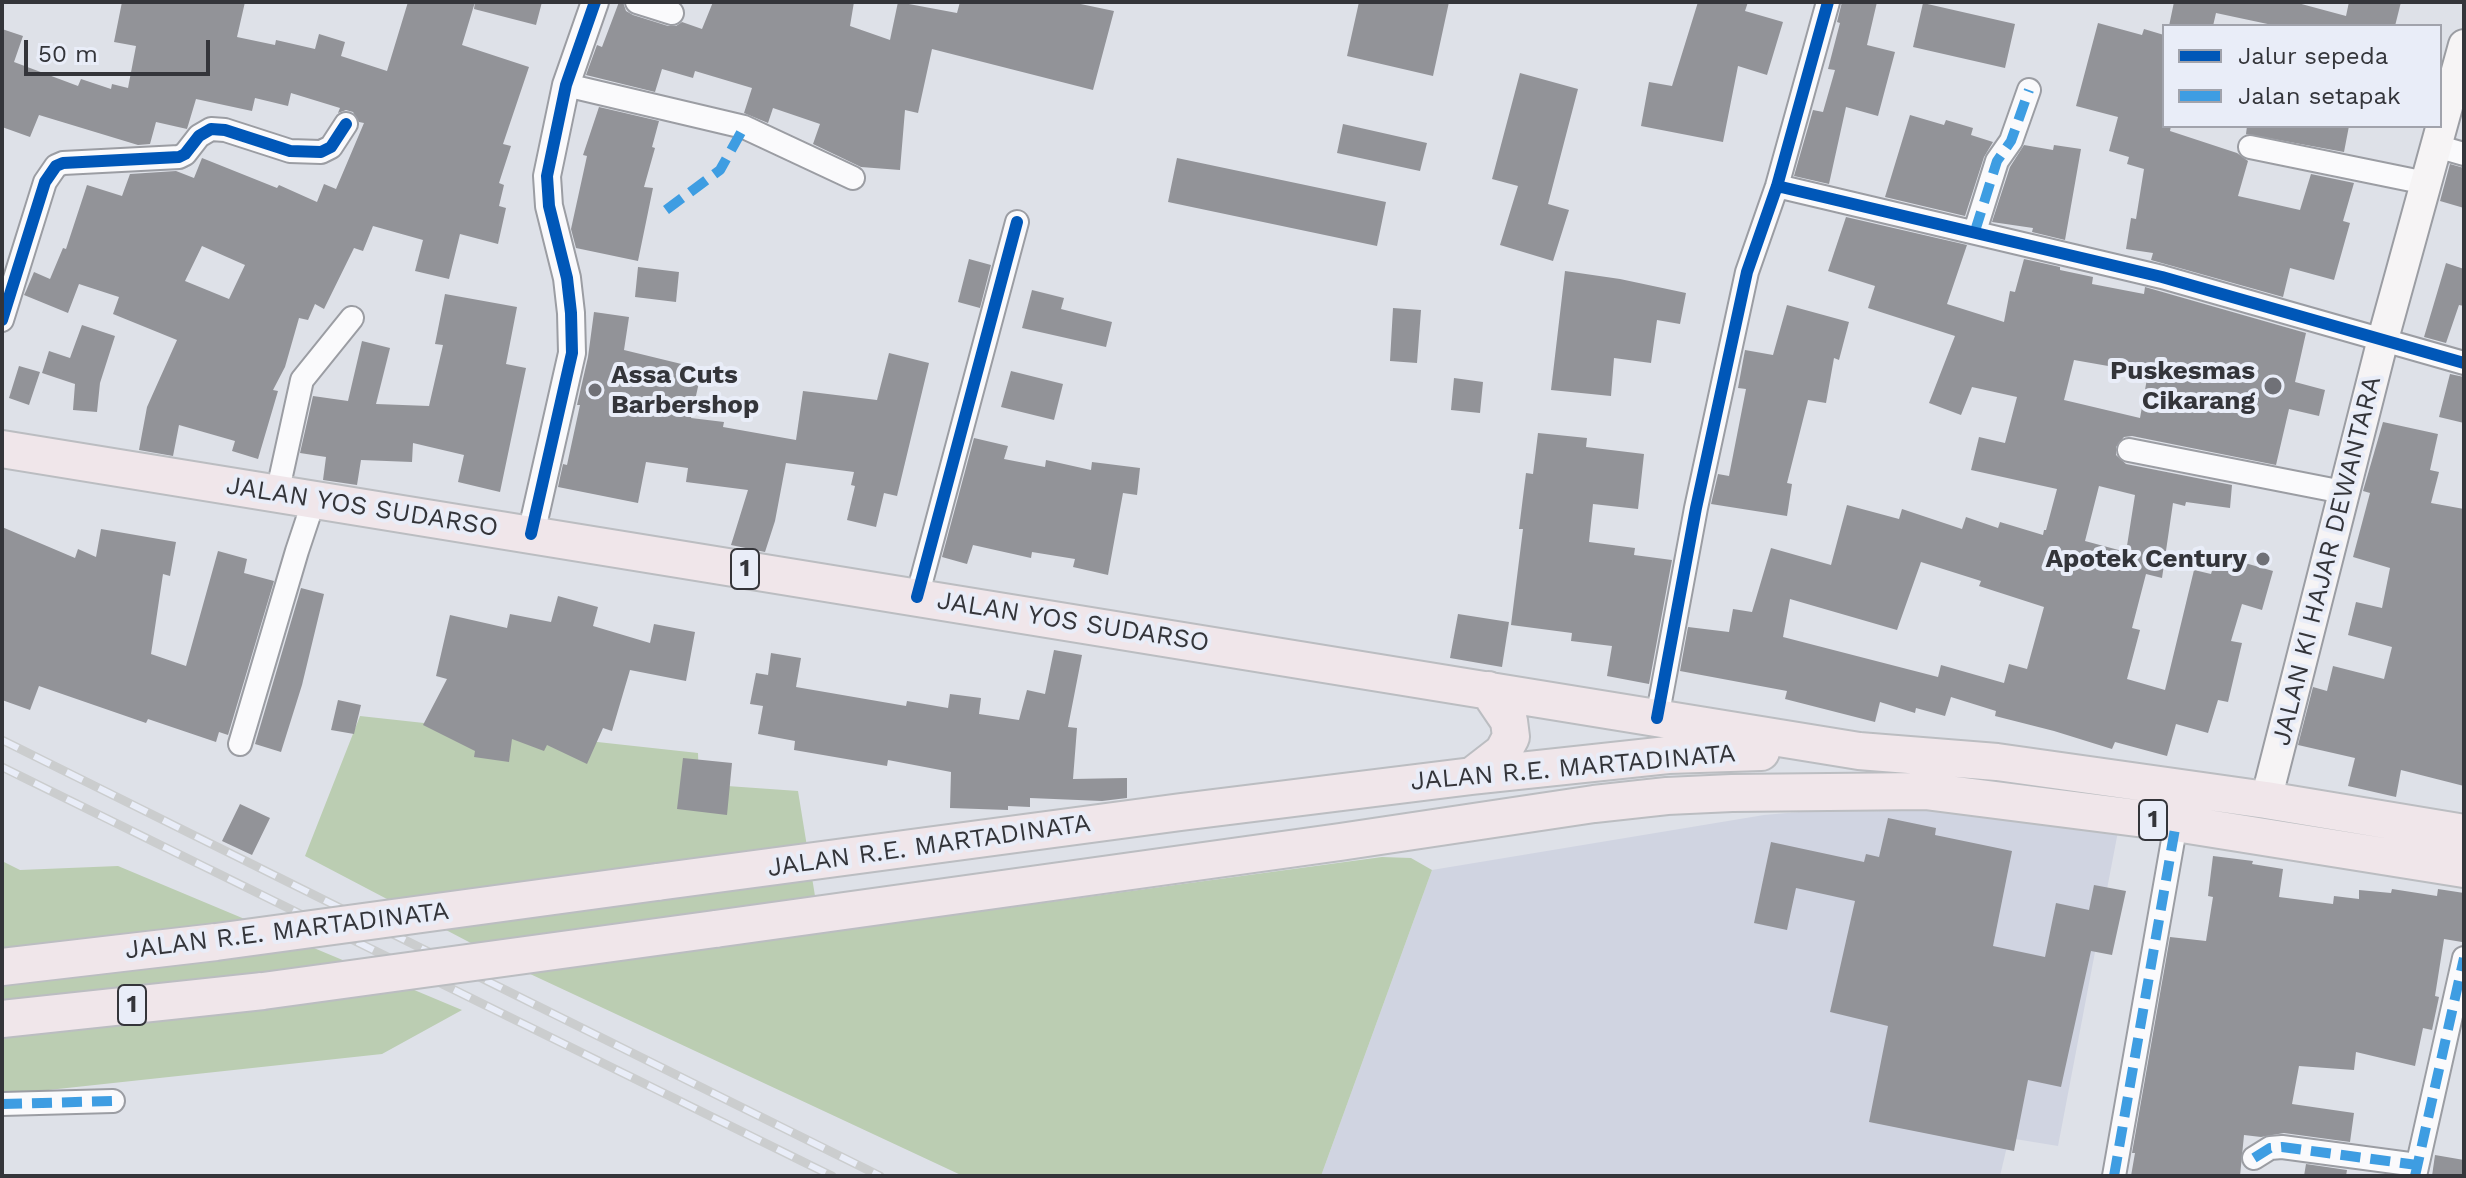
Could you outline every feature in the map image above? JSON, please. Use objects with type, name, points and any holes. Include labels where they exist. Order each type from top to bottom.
[{"type":"highway","name":"JALAN YOS SUDARSO","points":[[2,449],[1859,751]]},
{"type":"highway","points":[[1472,776],[1503,752],[1511,737],[1509,721],[1488,690]]},
{"type":"highway","name":"1","points":[[1859,751],[1997,762],[2266,800],[2464,833]]},
{"type":"highway","name":"JALAN R.E. MARTADINATA","points":[[2,967],[216,942],[1166,814],[1472,776],[1668,755],[1859,751]]},
{"type":"highway","name":"JALAN R.E. MARTADINATA","points":[[2,1019],[263,991],[1667,796],[1925,791],[2176,823]]},
{"type":"highway","name":"1","points":[[2176,823],[2464,869]]},
{"type":"main road","name":"JALAN KI HAJAR DEWANTARA","points":[[2266,800],[2343,492],[2426,183],[2450,150],[2464,45]]},
{"type":"street","points":[[531,534],[572,353],[567,278],[549,206],[547,176],[566,85],[595,2]]},
{"type":"street","points":[[637,2],[672,13]]},
{"type":"street","points":[[1657,718],[1747,272],[1777,186],[1828,2]]},
{"type":"street","points":[[566,85],[744,127],[853,178]]},
{"type":"street","points":[[1975,231],[1997,161],[2011,141],[2029,90]]},
{"type":"street","points":[[2,320],[45,182],[56,166],[63,163],[179,157],[199,136],[211,129],[225,130],[290,151],[321,152],[331,147],[346,124]]},
{"type":"street","points":[[2250,147],[2426,183]]},
{"type":"street","points":[[1777,186],[2162,277],[2464,363]]},
{"type":"street","points":[[917,597],[1017,222]]},
{"type":"street","points":[[277,494],[302,380],[352,318]]},
{"type":"street","points":[[2129,450],[2343,492]]},
{"type":"street","points":[[240,744],[314,500]]},
{"type":"street","points":[[2114,1176],[2176,823]]},
{"type":"street","points":[[2254,1158],[2270,1148],[2282,1147],[2416,1171],[2464,958]]},
{"type":"street","points":[[2,1104],[113,1101]]},
{"type":"shaded area","points":[[1912,802],[2120,821],[2058,1146],[2009,1138],[2000,1176],[1321,1176],[1432,870],[1764,815]]},
{"type":"green space","points":[[360,716],[698,753],[699,784],[798,791],[821,933],[1382,857],[1411,858],[1432,870],[1321,1176],[963,1176],[528,973],[305,856]]},
{"type":"green space","points":[[2,861],[20,870],[118,866],[462,1010],[382,1054],[2,1095]]},
{"type":"building","points":[[122,2],[245,2],[237,37],[275,45],[276,40],[315,49],[319,34],[345,42],[341,56],[387,71],[408,2],[475,2],[462,45],[529,67],[503,144],[511,146],[499,183],[504,185],[499,206],[506,208],[498,244],[460,234],[449,279],[415,271],[423,240],[373,226],[363,251],[354,248],[324,309],[315,304],[308,320],[299,318],[285,367],[273,390],[278,391],[258,459],[232,451],[235,441],[179,425],[173,456],[139,450],[147,407],[177,340],[113,314],[119,297],[79,284],[68,313],[24,295],[34,272],[50,279],[63,248],[66,249],[87,185],[122,196],[130,174],[176,171],[194,178],[202,158],[317,202],[324,184],[336,189],[364,123],[359,122],[353,112],[346,110],[338,113],[340,108],[291,93],[288,106],[255,98],[252,111],[196,99],[187,129],[156,122],[150,144],[138,145],[39,115],[30,137],[2,127],[2,29],[23,36],[14,62],[78,86],[81,79],[111,89],[112,84],[128,88],[136,46],[114,42]],"holes":[[[202,246],[245,265],[229,299],[185,281]]]},
{"type":"building","points":[[475,2],[542,2],[536,25],[474,9]]},
{"type":"building","points":[[619,2],[623,2],[626,11],[633,15],[668,26],[682,22],[702,29],[713,2],[854,2],[850,26],[890,40],[898,2],[957,13],[960,2],[1071,2],[1114,11],[1093,90],[932,49],[918,113],[905,110],[900,170],[861,167],[813,144],[820,124],[773,108],[768,123],[744,113],[752,88],[695,71],[693,78],[662,69],[655,92],[586,75],[597,45],[602,47]]},
{"type":"building","points":[[1359,2],[1449,2],[1433,76],[1347,56]]},
{"type":"building","points":[[1698,2],[1748,2],[1745,11],[1783,22],[1767,75],[1738,66],[1723,142],[1641,126],[1649,82],[1672,86]]},
{"type":"building","points":[[1842,2],[1877,2],[1867,45],[1895,52],[1878,116],[1846,107],[1829,184],[1794,176],[1813,110],[1823,112],[1835,70],[1828,69]]},
{"type":"building","points":[[2174,2],[2294,2],[2346,16],[2349,2],[2401,2],[2396,24],[2268,24],[2216,13],[2213,24],[2169,24]]},
{"type":"building","points":[[1923,3],[2015,24],[2005,68],[1913,47]]},
{"type":"building","points":[[2098,23],[2142,35],[2144,29],[2162,34],[2162,128],[2171,128],[2170,131],[2237,153],[2248,161],[2238,196],[2300,210],[2311,174],[2354,183],[2343,221],[2350,223],[2334,280],[2290,268],[2283,297],[2151,260],[2153,253],[2126,249],[2131,218],[2136,219],[2144,169],[2127,164],[2129,157],[2109,151],[2118,117],[2076,106]]},
{"type":"building","points":[[1520,73],[1578,89],[1548,204],[1569,210],[1553,261],[1500,245],[1518,186],[1492,179]]},
{"type":"building","points":[[599,107],[659,121],[644,187],[653,188],[638,261],[576,248],[571,229],[587,156],[583,155]]},
{"type":"building","points":[[1910,115],[1944,125],[1946,120],[1973,128],[1971,135],[1993,142],[1984,157],[1965,216],[1885,197]]},
{"type":"building","points":[[1343,124],[1427,143],[1420,171],[1337,153]]},
{"type":"building","points":[[2247,128],[2349,128],[2344,152],[2246,134]]},
{"type":"building","points":[[2024,145],[2053,150],[2054,145],[2081,149],[2065,240],[2032,232],[2033,228],[1992,222],[2010,167]]},
{"type":"building","points":[[1177,158],[1386,202],[1377,246],[1168,202]]},
{"type":"building","points":[[2450,164],[2464,168],[2464,208],[2440,201]]},
{"type":"building","points":[[1846,217],[1967,245],[1947,304],[2004,322],[2010,291],[2015,292],[2024,259],[2093,277],[2092,284],[2144,294],[2145,287],[2306,333],[2295,382],[2325,390],[2319,416],[2289,409],[2276,465],[2132,436],[2124,437],[2116,447],[2116,455],[2126,464],[2232,485],[2230,508],[2173,503],[2162,578],[2146,574],[2132,628],[2140,630],[2127,679],[2165,690],[2194,570],[2211,574],[2217,555],[2273,571],[2262,610],[2242,604],[2231,641],[2242,643],[2228,702],[2218,700],[2208,733],[2176,724],[2167,756],[2115,742],[2112,749],[1995,716],[1996,711],[1951,697],[1945,716],[1916,708],[1915,713],[1880,702],[1875,722],[1785,699],[1787,691],[1680,671],[1688,627],[1729,632],[1733,609],[1752,612],[1771,548],[1831,565],[1847,505],[1899,519],[1902,509],[1962,529],[1966,517],[1998,528],[2000,522],[2043,535],[2046,530],[2057,489],[1971,470],[1979,437],[2005,443],[2017,397],[1972,387],[1961,415],[1929,403],[1955,336],[1868,308],[1875,286],[1828,271]],"holes":[[[2074,360],[2148,373],[2140,418],[2064,400]],[[2099,486],[2135,495],[2126,552],[2085,541]],[[1921,562],[1981,581],[1979,586],[2044,607],[2027,669],[2009,664],[2004,683],[1941,665],[1938,677],[1783,637],[1790,599],[1897,630]]]},
{"type":"building","points":[[969,259],[991,265],[980,308],[958,302]]},
{"type":"building","points":[[2446,263],[2464,269],[2464,306],[2459,305],[2446,343],[2424,337]]},
{"type":"building","points":[[638,267],[679,272],[676,302],[635,297]]},
{"type":"building","points":[[1565,271],[1686,293],[1680,324],[1657,320],[1651,363],[1614,358],[1611,396],[1551,390]]},
{"type":"building","points":[[1032,290],[1064,298],[1061,309],[1112,322],[1106,347],[1022,328]]},
{"type":"building","points":[[445,294],[517,307],[506,364],[526,368],[500,492],[458,482],[464,455],[413,443],[412,462],[361,460],[357,485],[323,480],[326,457],[300,453],[313,396],[348,401],[362,341],[390,348],[376,404],[429,406],[443,345],[435,344]]},
{"type":"building","points":[[1787,305],[1849,322],[1839,360],[1834,358],[1826,403],[1808,400],[1787,483],[1792,484],[1787,516],[1711,504],[1718,474],[1729,476],[1746,389],[1738,388],[1745,350],[1773,355]]},
{"type":"building","points":[[1393,308],[1421,310],[1417,363],[1390,361]]},
{"type":"building","points":[[594,312],[629,317],[624,350],[702,369],[691,418],[724,422],[723,427],[796,440],[803,391],[877,400],[889,353],[929,363],[897,496],[884,493],[876,527],[847,520],[855,486],[851,485],[854,472],[786,463],[775,521],[765,552],[731,545],[748,490],[686,482],[688,468],[646,462],[638,503],[558,487],[563,464],[567,465],[580,405],[577,405]]},
{"type":"building","points":[[82,325],[115,336],[100,383],[97,412],[73,410],[75,384],[42,373],[49,351],[70,358]]},
{"type":"building","points":[[19,366],[40,372],[29,405],[9,398]]},
{"type":"building","points":[[1011,371],[1063,384],[1054,420],[1001,407]]},
{"type":"building","points":[[2450,374],[2464,377],[2464,423],[2439,417]]},
{"type":"building","points":[[1454,378],[1483,382],[1480,413],[1451,410]]},
{"type":"building","points":[[2383,422],[2438,434],[2430,470],[2439,472],[2431,503],[2464,509],[2464,786],[2401,770],[2396,797],[2348,786],[2355,758],[2298,745],[2313,687],[2327,691],[2333,666],[2384,679],[2392,647],[2348,635],[2356,602],[2382,608],[2390,568],[2353,557],[2370,493],[2363,491]]},
{"type":"building","points":[[1538,433],[1587,438],[1586,447],[1644,454],[1638,509],[1593,504],[1589,542],[1635,548],[1634,555],[1672,560],[1649,684],[1607,676],[1612,646],[1571,641],[1572,633],[1511,625],[1523,529],[1519,529],[1526,473],[1533,474]]},
{"type":"building","points":[[974,438],[1008,446],[1004,459],[1045,467],[1046,460],[1091,470],[1092,462],[1140,468],[1137,495],[1123,493],[1108,575],[1073,567],[1075,559],[1032,552],[1031,558],[973,545],[967,564],[942,557]]},
{"type":"building","points":[[2,527],[75,558],[78,549],[96,557],[101,529],[176,542],[170,576],[163,574],[151,654],[186,666],[218,551],[247,559],[244,573],[274,581],[228,735],[219,732],[216,742],[148,719],[146,723],[39,686],[30,710],[2,700]]},
{"type":"building","points":[[301,588],[324,594],[302,685],[281,752],[255,744]]},
{"type":"building","points":[[558,596],[598,607],[593,626],[650,643],[654,624],[695,632],[686,681],[630,670],[612,731],[603,728],[587,764],[547,745],[544,751],[512,739],[509,762],[474,757],[475,751],[423,725],[447,679],[436,676],[450,615],[507,628],[510,614],[551,622]]},
{"type":"building","points":[[1458,614],[1509,622],[1502,667],[1450,658]]},
{"type":"building","points":[[1054,650],[1082,655],[1068,727],[1077,728],[1073,779],[1127,778],[1127,798],[1102,801],[1030,798],[1030,807],[1008,806],[1008,810],[950,808],[951,772],[888,760],[887,766],[794,750],[795,741],[758,734],[763,706],[750,704],[756,673],[768,675],[771,653],[801,658],[796,687],[906,706],[907,701],[948,708],[950,694],[981,698],[979,714],[1019,720],[1027,690],[1045,694]]},
{"type":"building","points":[[338,700],[361,705],[354,734],[331,730]]},
{"type":"building","points":[[683,758],[732,763],[727,815],[677,809]]},
{"type":"building","points":[[240,804],[270,818],[252,855],[222,841]]},
{"type":"building","points":[[1888,818],[1936,828],[1935,835],[2012,851],[1993,946],[2045,957],[2056,903],[2089,910],[2094,885],[2126,891],[2112,955],[2091,951],[2061,1087],[2028,1080],[2014,1151],[1869,1122],[1888,1026],[1830,1012],[1855,901],[1796,888],[1787,930],[1754,923],[1771,842],[1864,862],[1866,854],[1879,857]]},
{"type":"building","points":[[2213,856],[2283,869],[2279,897],[2333,904],[2334,896],[2359,899],[2359,890],[2391,893],[2392,889],[2437,896],[2438,889],[2464,893],[2462,942],[2444,939],[2435,996],[2439,997],[2432,1030],[2423,1028],[2415,1066],[2356,1052],[2354,1070],[2299,1066],[2292,1104],[2354,1113],[2350,1142],[2284,1133],[2261,1137],[2244,1135],[2240,1176],[2131,1176],[2135,1153],[2132,1153],[2170,937],[2206,941],[2213,897],[2208,896]]},
{"type":"building","points":[[2435,1155],[2464,1160],[2464,1176],[2432,1176]]},
{"type":"building","points":[[2306,1164],[2347,1170],[2346,1176],[2304,1176]]},
{"type":"railway","points":[[2,740],[880,1176]]},
{"type":"railway","points":[[2,767],[832,1176]]},
{"type":"marked path","points":[[1975,231],[1997,161],[2011,141],[2029,90]]},
{"type":"marked path","points":[[666,210],[720,170],[744,127]]},
{"type":"marked path","points":[[2114,1176],[2176,823]]},
{"type":"marked path","points":[[2415,1176],[2464,958]]},
{"type":"marked path","points":[[2,1104],[113,1101]]},
{"type":"marked path","points":[[2254,1158],[2270,1148],[2282,1147],[2417,1165]]},
{"type":"cycle path","points":[[531,534],[572,353],[567,278],[549,206],[547,176],[566,85],[595,2]]},
{"type":"cycle path","points":[[1657,718],[1696,508],[1747,272],[1777,186],[1828,2]]},
{"type":"cycle path","points":[[2,320],[45,182],[56,166],[63,163],[179,157],[199,136],[211,129],[225,130],[290,151],[321,152],[331,147],[346,124]]},
{"type":"cycle path","points":[[1777,186],[2162,277],[2464,363]]},
{"type":"cycle path","points":[[917,597],[1017,222]]},
{"type":"place","name":"Puskesmas Cikarang","points":[[2273,386]]},
{"type":"place","name":"Assa Cuts Barbershop","points":[[595,390]]},
{"type":"place","name":"Apotek Century","points":[[2263,559]]}]
